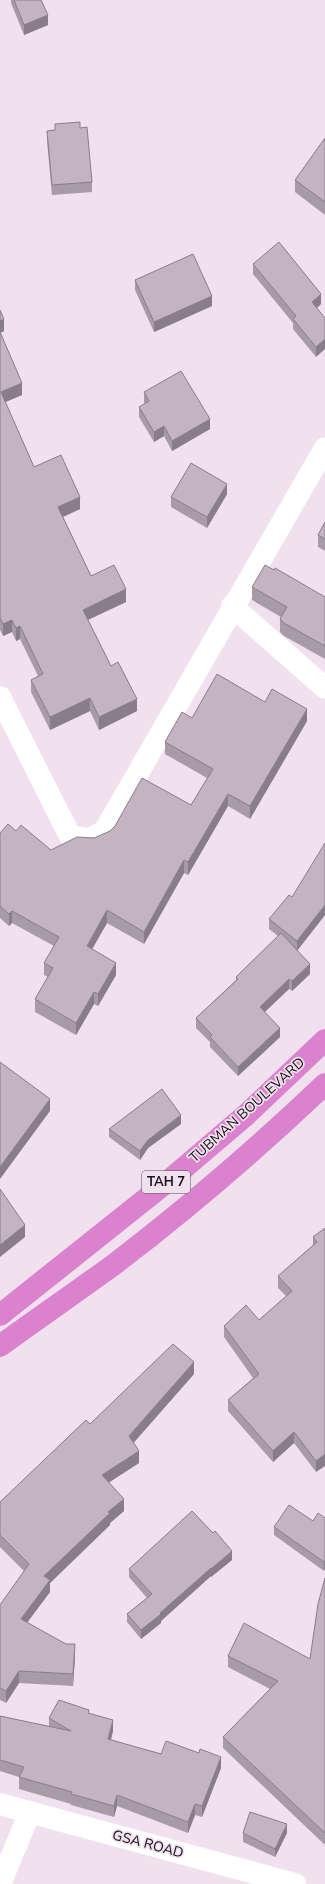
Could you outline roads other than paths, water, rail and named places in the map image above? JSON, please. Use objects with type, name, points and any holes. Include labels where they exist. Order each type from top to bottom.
[{"type":"highway","name":"TUBMAN BOULEVARD","points":[[0,1315],[172,1178],[246,1115],[325,1040]]},
{"type":"highway","name":"TAH 7","points":[[0,1346],[116,1262],[192,1202],[267,1139],[325,1084]]},
{"type":"street","points":[[0,697],[5,715],[70,836],[89,839],[104,832],[232,606],[273,540],[325,448]]},
{"type":"street","points":[[232,606],[325,688]]},
{"type":"street","name":"GSA ROAD","points":[[0,1804],[295,1884]]},
{"type":"street","points":[[0,1884],[30,1812]]}]
